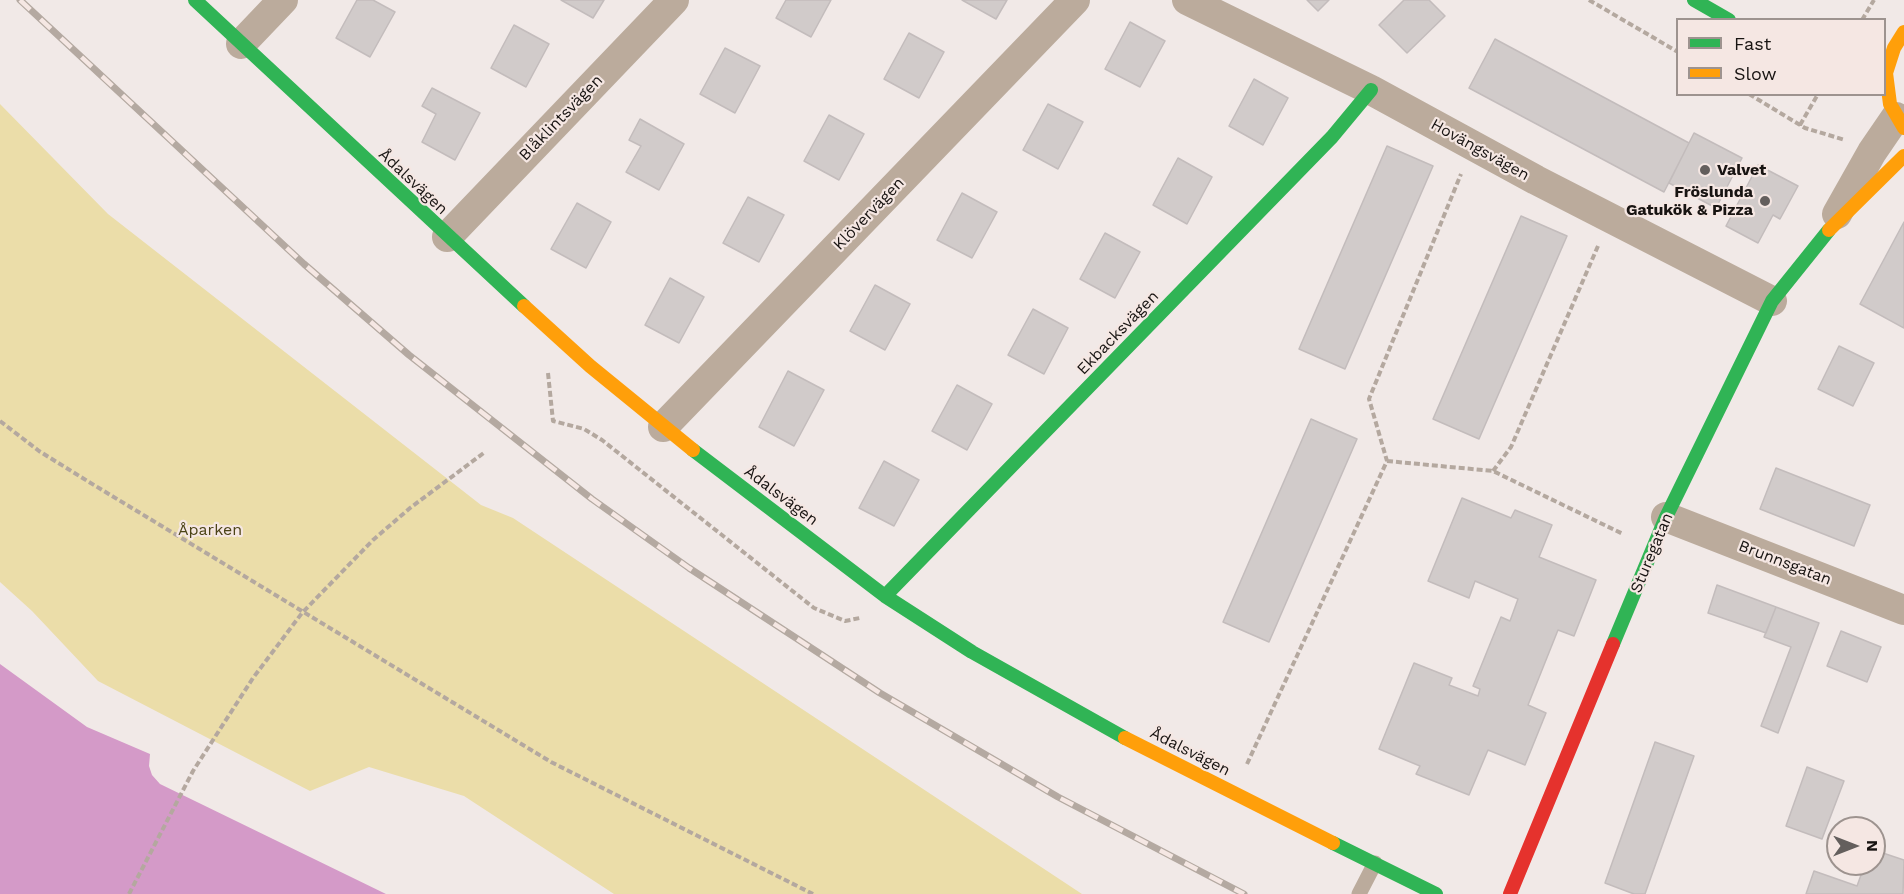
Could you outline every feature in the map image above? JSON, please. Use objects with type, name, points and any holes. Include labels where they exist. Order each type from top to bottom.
[{"type":"street","name":"Ådalsvägen","points":[[195,0],[447,237],[663,428],[885,596],[972,652],[1151,752],[1436,894]]},
{"type":"street","points":[[241,44],[283,0]]},
{"type":"street","name":"Blåklintsvägen","points":[[447,237],[674,0]]},
{"type":"street","name":"Klövervägen","points":[[663,428],[1076,0]]},
{"type":"street","name":"Hovängsvägen","points":[[1187,0],[1371,90],[1472,146],[1772,301]]},
{"type":"street","points":[[1694,0],[1726,18]]},
{"type":"street","points":[[1897,116],[1886,72],[1894,48],[1904,32]]},
{"type":"street","name":"Ekbacksvägen","points":[[885,596],[1332,137],[1371,90]]},
{"type":"street","points":[[1876,96],[1897,116]]},
{"type":"street","name":"Sturegatan","points":[[1829,230],[1872,152],[1897,116]]},
{"type":"street","name":"Sturegatan","points":[[1510,894],[1666,517],[1772,301],[1829,230],[1904,156]]},
{"type":"street","name":"Brunnsgatan","points":[[1666,517],[1904,610]]},
{"type":"lane","points":[[1359,894],[1374,863]]},
{"type":"path","points":[[1589,0],[1676,51]]},
{"type":"path","points":[[1863,18],[1874,0]]},
{"type":"path","points":[[1752,96],[1800,125],[1842,138],[1872,152]]},
{"type":"path","points":[[1800,125],[1817,96]]},
{"type":"path","points":[[1233,792],[1387,461],[1369,399],[1472,146]]},
{"type":"path","points":[[1493,471],[1511,447],[1611,218]]},
{"type":"path","points":[[0,421],[39,451],[302,613],[551,762],[813,894]]},
{"type":"path","points":[[553,421],[568,422],[602,440],[805,600],[831,617],[845,621],[857,620],[885,596]]},
{"type":"path","points":[[129,894],[187,783],[253,678],[302,613],[373,540],[485,452]]},
{"type":"path","points":[[1387,461],[1493,471],[1653,548]]},
{"type":"green space","name":"Åparken","points":[[0,104],[108,214],[481,505],[513,518],[1082,894],[614,894],[464,796],[369,767],[310,791],[98,681],[32,611],[0,582]]},
{"type":"shaded area","points":[[0,664],[87,727],[150,754],[149,766],[152,775],[160,784],[386,894],[0,894]]},
{"type":"building","points":[[357,0],[373,0],[395,12],[370,57],[336,38]]},
{"type":"building","points":[[561,0],[604,0],[593,18]]},
{"type":"building","points":[[786,0],[831,0],[811,37],[776,18]]},
{"type":"building","points":[[962,0],[1007,0],[996,19]]},
{"type":"building","points":[[1307,0],[1329,0],[1318,11]]},
{"type":"building","points":[[1404,0],[1429,0],[1445,16],[1407,53],[1379,25]]},
{"type":"building","points":[[1130,22],[1165,41],[1140,87],[1105,69]]},
{"type":"building","points":[[514,25],[549,44],[526,87],[491,68]]},
{"type":"building","points":[[909,33],[944,52],[919,98],[884,79]]},
{"type":"building","points":[[1495,39],[1689,143],[1664,192],[1469,88]]},
{"type":"building","points":[[725,48],[760,66],[735,113],[700,94]]},
{"type":"building","points":[[1254,79],[1288,98],[1263,145],[1229,126]]},
{"type":"building","points":[[432,88],[480,113],[455,160],[422,142],[436,114],[422,106]]},
{"type":"building","points":[[1048,104],[1083,122],[1058,169],[1023,150]]},
{"type":"building","points":[[829,115],[864,134],[839,180],[804,161]]},
{"type":"building","points":[[640,119],[684,144],[659,190],[626,172],[641,146],[629,140]]},
{"type":"building","name":"Valvet","points":[[1694,133],[1742,158],[1716,208],[1669,183]]},
{"type":"building","points":[[1387,146],[1433,166],[1345,369],[1299,349]]},
{"type":"building","points":[[1178,158],[1212,177],[1187,224],[1153,205]]},
{"type":"building","name":"Fröslunda Gatukök & Pizza","points":[[1758,165],[1798,186],[1780,219],[1773,215],[1758,243],[1726,226]]},
{"type":"building","points":[[962,193],[997,212],[972,258],[937,240]]},
{"type":"building","points":[[748,197],[784,215],[759,262],[723,243]]},
{"type":"building","points":[[577,203],[611,222],[586,268],[551,249]]},
{"type":"building","points":[[1521,216],[1567,236],[1479,439],[1433,419]]},
{"type":"building","points":[[1904,222],[1904,328],[1860,304]]},
{"type":"building","points":[[1105,233],[1140,252],[1115,298],[1080,279]]},
{"type":"building","points":[[670,278],[704,297],[679,343],[645,325]]},
{"type":"building","points":[[875,285],[910,304],[885,350],[850,331]]},
{"type":"building","points":[[1033,309],[1068,328],[1044,374],[1008,355]]},
{"type":"building","points":[[1839,346],[1874,363],[1853,406],[1818,389]]},
{"type":"building","points":[[788,371],[824,390],[794,446],[759,427]]},
{"type":"building","points":[[957,385],[992,404],[967,450],[932,431]]},
{"type":"building","points":[[1311,419],[1357,439],[1269,642],[1223,622]]},
{"type":"building","points":[[884,461],[919,480],[894,526],[859,508]]},
{"type":"building","points":[[1776,468],[1870,505],[1854,546],[1760,509]]},
{"type":"building","points":[[1462,498],[1511,518],[1515,510],[1552,525],[1539,557],[1596,580],[1574,636],[1558,630],[1528,705],[1546,713],[1525,765],[1488,750],[1469,795],[1416,774],[1420,766],[1379,749],[1414,663],[1452,678],[1449,685],[1478,696],[1480,689],[1473,686],[1501,617],[1510,621],[1518,599],[1475,581],[1469,598],[1428,581]]},
{"type":"building","points":[[1717,585],[1776,607],[1766,633],[1708,613]]},
{"type":"building","points":[[1776,607],[1819,623],[1778,733],[1761,726],[1791,647],[1764,637]]},
{"type":"building","points":[[1841,631],[1881,647],[1867,682],[1827,666]]},
{"type":"building","points":[[1655,742],[1694,756],[1645,894],[1634,894],[1605,883]]},
{"type":"building","points":[[1807,767],[1844,781],[1831,816],[1826,816],[1826,828],[1822,839],[1786,826]]},
{"type":"building","points":[[1886,854],[1904,860],[1903,894],[1806,894],[1814,871],[1857,886],[1861,876],[1886,876]]},
{"type":"railway","points":[[20,0],[304,264],[409,355],[592,499],[689,568],[880,693],[1058,797],[1244,894]]},
{"type":"traffic: fast","points":[[195,0],[524,306]]},
{"type":"traffic: fast","points":[[1694,0],[1726,18]]},
{"type":"traffic: fast","points":[[885,596],[1332,137],[1371,90]]},
{"type":"traffic: fast","points":[[1613,644],[1666,517],[1772,301],[1829,230]]},
{"type":"traffic: fast","points":[[693,450],[885,596],[972,652],[1125,738]]},
{"type":"traffic: fast","points":[[1333,843],[1436,894]]},
{"type":"traffic: slow","points":[[1904,32],[1894,48],[1886,73],[1890,104],[1904,128]]},
{"type":"traffic: slow","points":[[1829,230],[1904,156]]},
{"type":"traffic: slow","points":[[524,306],[590,366],[693,450]]},
{"type":"traffic: slow","points":[[1125,738],[1333,843]]},
{"type":"traffic: jam","points":[[1510,894],[1613,644]]},
{"type":"place","name":"Valvet","points":[[1705,170]]},
{"type":"place","name":"Fröslunda Gatukök & Pizza","points":[[1765,201]]}]
